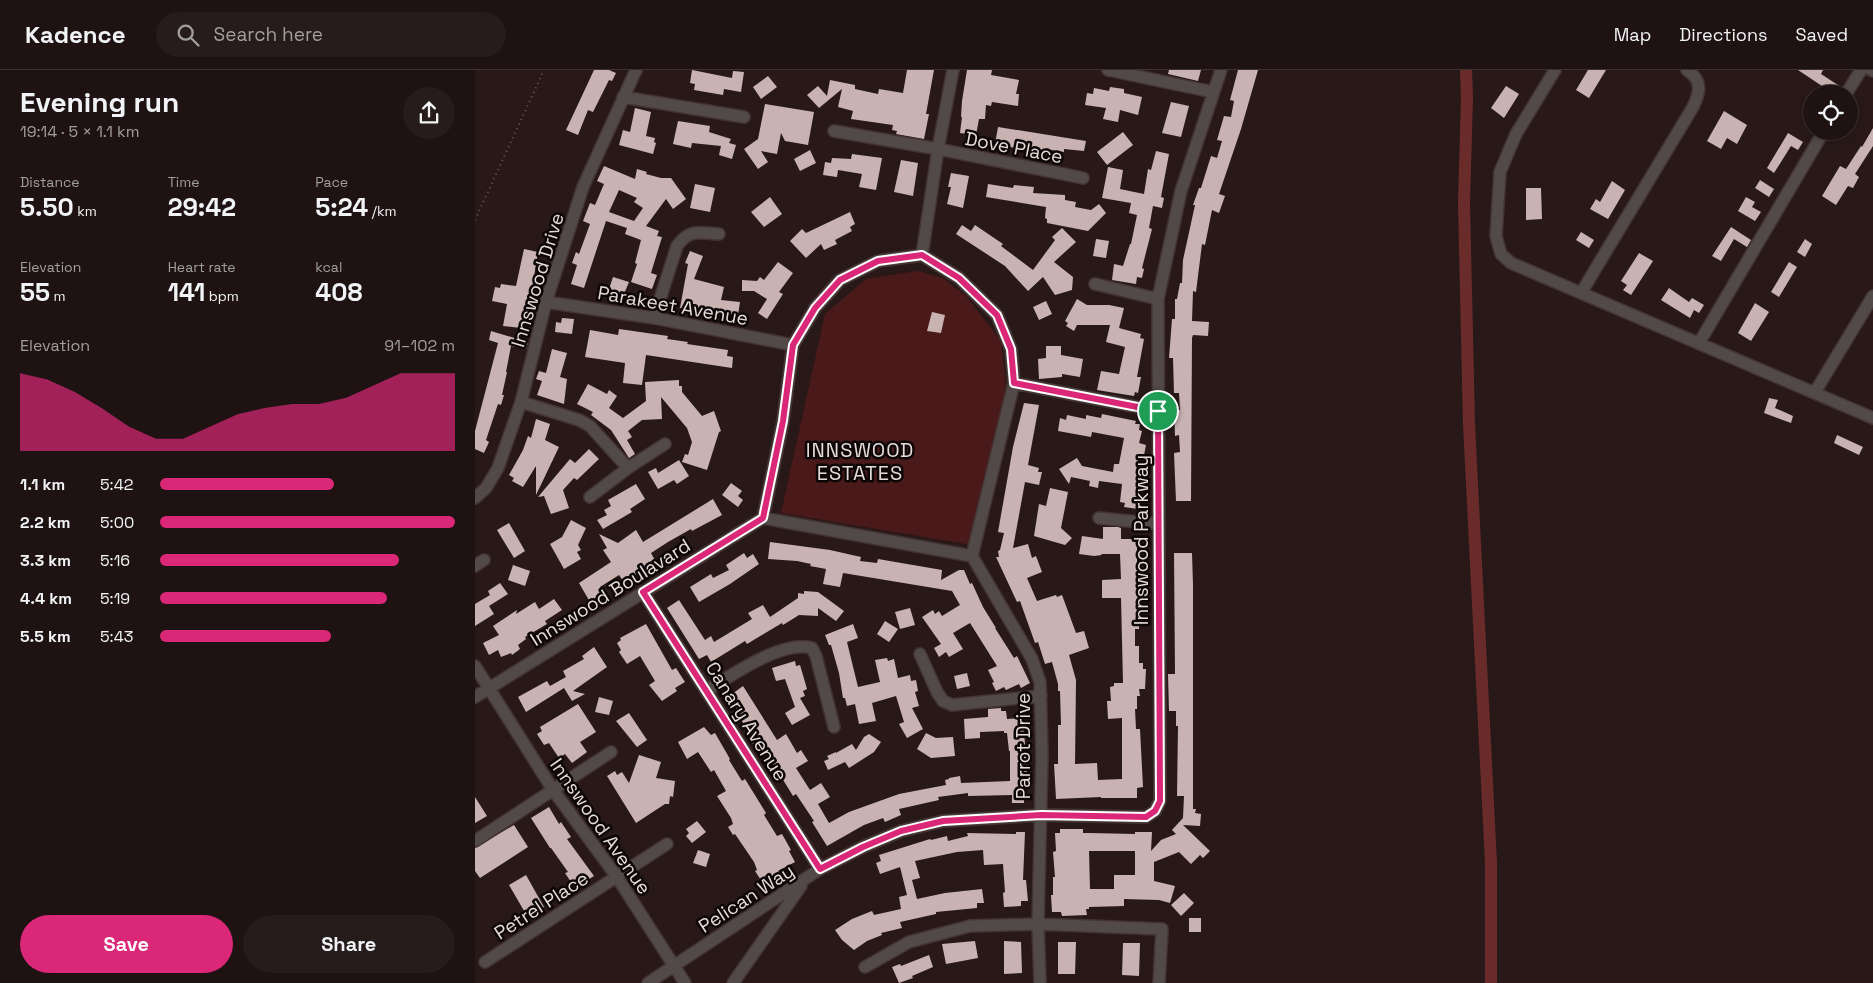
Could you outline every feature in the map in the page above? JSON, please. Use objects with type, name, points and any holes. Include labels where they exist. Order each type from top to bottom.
[{"type":"street","name":"Innswood Drive","points":[[475,498],[486,488],[498,468],[521,402],[546,302],[583,187],[636,70]]},
{"type":"street","points":[[922,255],[938,149],[953,70]]},
{"type":"street","points":[[1108,70],[1213,92]]},
{"type":"street","name":"Innswood Parkway","points":[[1041,815],[1146,817],[1155,811],[1160,801],[1158,299],[1181,191],[1221,70]]},
{"type":"street","points":[[1555,70],[1516,134],[1500,172],[1495,236],[1501,254],[1511,263],[1873,418]]},
{"type":"street","points":[[1581,293],[1693,108],[1698,97],[1699,87],[1695,76],[1687,70]]},
{"type":"street","points":[[1852,85],[1861,70]]},
{"type":"street","points":[[623,97],[744,117]]},
{"type":"street","name":"Dove Place","points":[[834,132],[938,149],[1083,178]]},
{"type":"street","points":[[1699,343],[1819,140]]},
{"type":"street","points":[[654,318],[677,246],[684,236],[691,233],[719,234]]},
{"type":"street","points":[[922,255],[959,278],[997,315],[1011,349],[1014,383],[973,556],[763,518],[783,421],[793,345],[815,308],[840,280],[878,261],[922,255]]},
{"type":"street","points":[[1095,284],[1158,299]]},
{"type":"street","points":[[1815,392],[1873,296]]},
{"type":"street","name":"Parakeet Avenue","points":[[546,302],[654,318],[793,345]]},
{"type":"street","points":[[1014,383],[1158,411]]},
{"type":"street","points":[[521,402],[579,420],[590,426],[628,468]]},
{"type":"street","points":[[590,497],[628,468],[665,444]]},
{"type":"street","name":"Innswood Boulavard","points":[[475,697],[763,518]]},
{"type":"street","points":[[1099,518],[1159,524]]},
{"type":"street","name":"Parrot Drive","points":[[973,556],[1033,660],[1040,682],[1039,983]]},
{"type":"street","name":"Canary Avenue","points":[[643,592],[820,869]]},
{"type":"street","points":[[707,690],[765,655],[804,646],[812,648],[816,656],[834,727]]},
{"type":"street","points":[[921,654],[943,702],[952,705],[1041,696]]},
{"type":"street","points":[[475,666],[489,687]]},
{"type":"street","name":"Innswood Avenue","points":[[489,687],[553,790],[617,877],[685,983]]},
{"type":"street","points":[[475,841],[611,752]]},
{"type":"street","name":"Pelican Way","points":[[648,983],[820,869],[863,847],[901,831],[943,821],[1041,815]]},
{"type":"street","name":"Petrel Place","points":[[485,962],[667,844]]},
{"type":"street","points":[[733,983],[805,880]]},
{"type":"street","points":[[865,967],[909,942],[970,926],[1038,924],[1162,929],[1159,983]]},
{"type":"path","points":[[475,220],[544,70]]},
{"type":"shaded area","points":[[917,271],[943,278],[966,296],[1001,341],[1006,387],[972,545],[781,513],[825,314],[866,279]]},
{"type":"building","points":[[594,70],[609,70],[616,73],[612,81],[609,80],[593,112],[588,110],[578,135],[566,130]]},
{"type":"building","points":[[692,70],[732,78],[733,71],[744,72],[741,92],[724,89],[723,95],[694,90],[695,84],[690,83]]},
{"type":"building","points":[[907,70],[934,70],[926,114],[929,114],[924,139],[896,134],[897,131],[892,130],[893,125],[851,119],[853,111],[838,107],[842,89],[819,108],[807,95],[818,86],[827,96],[830,80],[855,85],[855,89],[878,94],[879,89],[903,93]]},
{"type":"building","points":[[967,70],[992,70],[991,75],[1019,80],[1016,94],[1019,94],[1018,106],[992,102],[991,106],[986,105],[985,119],[979,119],[976,135],[960,133],[962,101]]},
{"type":"building","points":[[1169,70],[1201,70],[1198,81],[1168,74]]},
{"type":"building","points":[[1238,70],[1258,70],[1219,194],[1225,196],[1219,213],[1212,210],[1205,245],[1202,244],[1196,292],[1193,291],[1192,321],[1209,322],[1208,336],[1193,335],[1192,338],[1191,501],[1176,501],[1174,453],[1180,452],[1179,435],[1175,436],[1174,410],[1180,410],[1179,393],[1174,393],[1173,358],[1169,358],[1172,319],[1175,319],[1175,299],[1177,299],[1180,283],[1182,283],[1183,260],[1195,205],[1193,205],[1199,188],[1201,188],[1211,156],[1217,158],[1222,141],[1217,140],[1224,116],[1231,117],[1234,101],[1230,100]]},
{"type":"building","points":[[1588,70],[1606,70],[1589,98],[1576,90]]},
{"type":"building","points":[[1798,70],[1823,70],[1821,74],[1838,85],[1820,85]]},
{"type":"building","points":[[768,76],[777,87],[761,99],[753,87]]},
{"type":"building","points":[[1506,86],[1519,94],[1504,118],[1491,108]]},
{"type":"building","points":[[1110,87],[1124,89],[1124,93],[1142,97],[1138,115],[1120,110],[1118,122],[1103,119],[1106,108],[1085,105],[1087,93],[1093,94],[1094,88],[1109,91]]},
{"type":"building","points":[[1171,102],[1189,106],[1181,137],[1162,133]]},
{"type":"building","points":[[765,104],[814,112],[808,145],[785,141],[781,133],[777,154],[761,151],[768,162],[758,169],[744,149],[758,139]]},
{"type":"building","points":[[635,108],[651,112],[646,136],[655,138],[654,142],[656,143],[653,154],[619,145],[623,130],[630,132]]},
{"type":"building","points":[[1724,111],[1747,125],[1737,144],[1727,138],[1721,149],[1707,141]]},
{"type":"building","points":[[678,121],[710,126],[709,132],[731,139],[729,143],[736,145],[732,159],[719,155],[721,146],[692,143],[691,148],[673,144]]},
{"type":"building","points":[[998,127],[1086,141],[1084,151],[1064,149],[1064,152],[1046,149],[1045,154],[995,144]]},
{"type":"building","points":[[1873,128],[1873,146],[1855,174],[1859,177],[1853,188],[1848,186],[1836,205],[1822,196],[1840,166],[1846,169]]},
{"type":"building","points":[[1123,132],[1133,145],[1107,165],[1097,152]]},
{"type":"building","points":[[1788,133],[1803,142],[1798,150],[1791,146],[1774,173],[1767,168]]},
{"type":"building","points":[[810,150],[816,163],[800,171],[794,159]]},
{"type":"building","points":[[1156,151],[1169,154],[1161,197],[1164,198],[1162,208],[1153,206],[1149,228],[1152,229],[1142,268],[1144,269],[1142,278],[1137,277],[1136,284],[1112,280],[1114,264],[1123,266],[1131,244],[1137,215],[1129,213],[1131,203],[1102,198],[1108,167],[1123,170],[1120,189],[1144,194],[1148,169],[1151,170]]},
{"type":"building","points":[[852,154],[882,158],[876,190],[859,187],[862,174],[838,170],[837,177],[823,175],[825,162],[831,163],[832,158],[851,159]]},
{"type":"building","points":[[901,160],[918,163],[913,196],[894,192]]},
{"type":"building","points":[[604,166],[635,179],[637,169],[647,172],[646,174],[661,178],[671,178],[686,199],[673,209],[666,199],[646,226],[659,231],[657,236],[662,237],[651,273],[657,275],[652,289],[631,282],[637,264],[635,263],[641,240],[625,234],[627,228],[606,221],[584,288],[571,284],[577,265],[572,263],[576,252],[579,254],[590,224],[583,221],[590,203],[595,205],[604,184],[597,181]],"holes":[[[619,190],[637,198],[634,202],[643,208],[634,221],[609,212]]]},
{"type":"building","points":[[951,173],[969,176],[963,208],[947,204],[951,187],[948,187]]},
{"type":"building","points":[[1760,180],[1774,189],[1769,197],[1755,188]]},
{"type":"building","points":[[1612,181],[1625,190],[1608,219],[1590,209],[1596,199],[1600,202]]},
{"type":"building","points":[[695,184],[715,188],[710,212],[690,208]]},
{"type":"building","points":[[988,184],[1013,188],[1014,185],[1034,187],[1033,193],[1065,195],[1065,200],[1076,202],[1075,207],[1091,210],[1099,204],[1106,213],[1088,231],[1047,223],[1045,218],[1046,207],[986,197]]},
{"type":"building","points":[[1526,188],[1541,188],[1542,219],[1526,220]]},
{"type":"building","points":[[770,197],[782,214],[764,227],[751,212]]},
{"type":"building","points":[[1746,197],[1755,202],[1752,207],[1761,212],[1755,221],[1738,211]]},
{"type":"building","points":[[850,212],[855,224],[850,227],[852,231],[835,240],[837,244],[824,250],[821,244],[806,258],[790,241],[802,229],[806,233]]},
{"type":"building","points":[[962,225],[971,231],[975,225],[1003,244],[1001,246],[1033,270],[1055,240],[1052,237],[1062,228],[1076,242],[1054,262],[1073,277],[1072,290],[1055,295],[1043,277],[1028,291],[1005,266],[956,234]]},
{"type":"building","points":[[1731,227],[1751,240],[1747,247],[1734,239],[1721,261],[1712,256]]},
{"type":"building","points":[[1581,232],[1594,240],[1589,248],[1576,240]]},
{"type":"building","points":[[1096,239],[1109,241],[1106,258],[1093,256]]},
{"type":"building","points":[[1805,239],[1812,244],[1805,257],[1797,252]]},
{"type":"building","points":[[524,249],[538,252],[529,307],[525,307],[521,328],[503,326],[507,304],[492,301],[495,287],[500,288],[501,284],[516,286]]},
{"type":"building","points":[[690,251],[703,256],[694,279],[724,287],[721,300],[740,302],[738,315],[713,311],[712,317],[680,308],[688,264],[685,263]]},
{"type":"building","points":[[1639,253],[1653,261],[1631,295],[1623,290],[1627,285],[1621,281]]},
{"type":"building","points":[[778,262],[793,273],[779,292],[783,294],[767,319],[758,313],[767,299],[754,291],[742,291],[742,280],[757,281],[760,277],[764,280]]},
{"type":"building","points":[[1789,262],[1797,267],[1779,297],[1771,292]]},
{"type":"building","points":[[613,277],[629,282],[624,294],[609,289]]},
{"type":"building","points":[[1669,288],[1689,302],[1692,298],[1704,305],[1699,313],[1694,310],[1690,318],[1661,300]]},
{"type":"building","points":[[1077,299],[1087,305],[1109,305],[1124,308],[1119,328],[1141,334],[1140,338],[1144,339],[1137,377],[1141,377],[1138,393],[1135,392],[1134,396],[1097,390],[1101,371],[1119,374],[1125,347],[1106,342],[1110,325],[1077,325],[1074,331],[1066,326],[1068,323],[1065,321]]},
{"type":"building","points":[[1046,301],[1052,314],[1039,320],[1033,307]]},
{"type":"building","points":[[1755,303],[1769,312],[1751,341],[1738,333]]},
{"type":"building","points":[[932,312],[945,315],[941,333],[927,331]]},
{"type":"building","points":[[562,318],[574,319],[572,334],[555,332],[556,322],[561,323]]},
{"type":"building","points":[[619,329],[668,336],[667,339],[688,342],[687,344],[728,350],[727,356],[733,357],[732,368],[646,355],[642,385],[623,383],[625,363],[585,357],[590,330],[618,335]]},
{"type":"building","points":[[491,331],[528,342],[526,349],[511,346],[502,395],[504,395],[501,405],[498,404],[486,440],[489,442],[484,453],[475,449],[475,431],[498,343],[489,340]]},
{"type":"building","points":[[1046,346],[1061,346],[1061,355],[1083,359],[1080,377],[1062,374],[1062,377],[1039,379],[1038,359],[1046,358]]},
{"type":"building","points":[[552,349],[567,353],[560,377],[567,379],[564,404],[537,395],[542,381],[536,379],[539,371],[546,373]]},
{"type":"building","points":[[679,380],[682,392],[702,416],[714,411],[721,431],[719,432],[707,470],[682,462],[685,454],[688,455],[692,442],[687,428],[661,397],[662,419],[642,420],[628,431],[632,437],[627,440],[635,454],[629,458],[611,430],[591,415],[593,412],[577,404],[588,384],[607,394],[609,390],[617,396],[609,408],[623,418],[646,401],[645,382]]},
{"type":"building","points":[[1769,398],[1778,400],[1775,408],[1793,416],[1791,423],[1764,413]]},
{"type":"building","points":[[1024,403],[1039,405],[1028,465],[1039,468],[1038,472],[1042,472],[1039,485],[1025,482],[1013,548],[1028,544],[1032,558],[1036,556],[1042,572],[1027,578],[1037,601],[1062,595],[1076,633],[1084,631],[1089,648],[1069,655],[1076,680],[1075,764],[1097,763],[1098,780],[1122,779],[1122,718],[1108,719],[1107,701],[1111,701],[1110,687],[1114,686],[1114,683],[1123,683],[1121,598],[1102,598],[1102,580],[1121,579],[1120,554],[1094,556],[1079,554],[1082,536],[1103,539],[1103,527],[1121,528],[1121,539],[1137,539],[1137,564],[1139,564],[1141,597],[1139,597],[1139,629],[1135,629],[1135,646],[1139,646],[1139,663],[1143,663],[1143,669],[1146,669],[1145,689],[1139,689],[1140,696],[1137,696],[1137,709],[1135,709],[1136,729],[1140,729],[1143,787],[1137,788],[1137,798],[1056,799],[1054,764],[1058,764],[1058,725],[1061,725],[1060,691],[1058,691],[1052,662],[1045,664],[1038,642],[1035,643],[1020,601],[1017,602],[996,557],[999,557],[998,551],[1000,550],[1004,533],[998,532],[1013,447]]},
{"type":"building","points":[[1102,414],[1136,421],[1135,424],[1140,424],[1139,430],[1142,431],[1139,443],[1146,445],[1144,455],[1139,454],[1136,472],[1140,472],[1137,493],[1140,493],[1138,509],[1124,507],[1125,503],[1120,502],[1122,484],[1099,481],[1098,488],[1089,486],[1090,481],[1071,477],[1069,484],[1059,469],[1077,458],[1082,466],[1113,472],[1114,464],[1119,464],[1124,438],[1092,432],[1091,437],[1058,431],[1060,418],[1066,420],[1067,415],[1086,419],[1086,415],[1101,418]]},
{"type":"building","points":[[536,419],[550,424],[545,440],[559,447],[536,495],[536,466],[523,487],[512,481],[514,478],[509,475],[523,450],[528,436],[531,438]]},
{"type":"building","points":[[1837,435],[1863,447],[1859,455],[1834,443]]},
{"type":"building","points":[[589,449],[599,459],[577,480],[574,478],[563,490],[569,508],[551,514],[544,496],[538,497],[570,459],[575,463]]},
{"type":"building","points":[[679,460],[689,476],[677,484],[674,480],[658,489],[648,472],[656,468],[658,473]]},
{"type":"building","points":[[731,483],[742,491],[738,496],[743,500],[738,507],[722,495]]},
{"type":"building","points":[[636,484],[645,499],[630,509],[632,512],[603,529],[597,520],[607,515],[604,510],[611,506],[608,500]]},
{"type":"building","points":[[1050,488],[1068,492],[1061,528],[1072,538],[1065,545],[1034,536],[1039,504],[1046,506]]},
{"type":"building","points":[[713,499],[722,515],[692,531],[691,529],[651,553],[656,562],[624,582],[619,575],[600,587],[605,596],[598,601],[596,598],[590,602],[579,583],[611,562],[603,550],[607,548],[599,534],[618,543],[636,530],[643,542]]},
{"type":"building","points":[[571,520],[586,528],[578,545],[581,550],[577,552],[581,559],[564,569],[550,544],[562,537]]},
{"type":"building","points":[[509,523],[525,551],[514,558],[497,530]]},
{"type":"building","points":[[770,542],[830,550],[861,557],[860,561],[877,563],[878,559],[942,570],[941,580],[959,570],[964,570],[995,628],[1014,658],[1017,656],[1030,683],[1021,688],[1019,684],[1006,690],[1004,687],[996,691],[988,670],[997,666],[970,623],[953,633],[963,649],[949,657],[946,652],[939,657],[934,648],[941,644],[922,617],[933,610],[935,614],[939,611],[942,616],[960,605],[952,591],[843,573],[840,587],[823,584],[826,569],[797,561],[768,559]]},
{"type":"building","points":[[744,553],[747,558],[753,554],[759,564],[699,602],[690,587],[711,574],[713,578],[729,570],[726,565]]},
{"type":"building","points":[[1174,553],[1192,553],[1193,809],[1196,809],[1195,813],[1201,814],[1200,826],[1183,825],[1210,851],[1203,858],[1200,855],[1191,864],[1179,852],[1154,862],[1154,881],[1175,886],[1170,903],[1159,900],[1124,899],[1124,906],[1089,907],[1089,909],[1086,909],[1087,915],[1062,916],[1061,912],[1052,912],[1051,895],[1053,895],[1053,877],[1055,877],[1053,852],[1056,851],[1055,833],[1060,833],[1060,829],[1083,829],[1083,833],[1135,834],[1135,832],[1152,832],[1151,851],[1161,840],[1176,834],[1172,830],[1183,818],[1184,796],[1177,796],[1178,726],[1176,726],[1176,711],[1169,711],[1168,674],[1175,674]],"holes":[[[1089,851],[1135,851],[1135,875],[1114,875],[1114,889],[1090,889]]]},
{"type":"building","points":[[513,565],[530,571],[525,586],[508,580]]},
{"type":"building","points":[[500,583],[508,594],[489,606],[494,614],[475,626],[475,604],[490,595],[488,591]]},
{"type":"building","points":[[804,591],[818,592],[844,611],[836,621],[818,608],[818,616],[799,615],[747,644],[745,641],[711,662],[707,655],[699,659],[667,608],[679,600],[705,640],[711,636],[714,642],[752,619],[748,613],[763,605],[770,617],[798,598],[798,593],[804,594]]},
{"type":"building","points":[[554,599],[562,610],[545,621],[547,624],[525,637],[526,639],[518,645],[520,649],[512,655],[511,653],[501,657],[498,650],[489,655],[483,643],[499,635],[493,626],[517,610],[516,614],[535,602],[539,609]]},
{"type":"building","points":[[910,608],[915,625],[900,629],[895,612]]},
{"type":"building","points":[[885,621],[898,629],[889,642],[877,634]]},
{"type":"building","points":[[646,624],[672,670],[676,668],[685,682],[675,688],[677,691],[662,701],[649,685],[655,681],[640,656],[627,664],[619,652],[621,650],[617,643],[621,640],[620,638]]},
{"type":"building","points":[[853,624],[858,638],[847,642],[858,687],[880,682],[875,660],[887,658],[888,661],[894,659],[898,678],[910,675],[911,681],[916,680],[918,691],[915,692],[919,706],[912,708],[923,729],[907,738],[899,724],[904,722],[896,696],[872,703],[876,721],[859,724],[855,704],[847,706],[845,698],[843,698],[839,673],[831,645],[829,645],[825,635]]},
{"type":"building","points":[[594,647],[607,667],[573,691],[585,694],[572,701],[564,688],[526,712],[518,697],[547,681],[550,686],[566,677],[563,671],[584,659],[582,656]]},
{"type":"building","points":[[795,661],[796,666],[800,665],[807,689],[803,691],[805,696],[800,698],[810,715],[792,725],[785,713],[795,707],[785,679],[776,681],[772,668]]},
{"type":"building","points":[[967,673],[970,686],[957,689],[954,676]]},
{"type":"building","points":[[743,686],[777,740],[786,734],[797,753],[801,750],[808,761],[796,768],[810,790],[821,783],[830,797],[818,804],[829,823],[849,812],[899,794],[946,785],[945,780],[949,778],[960,776],[961,783],[1010,781],[1010,751],[1007,733],[1004,733],[1004,731],[980,732],[980,738],[965,739],[964,719],[988,717],[988,709],[1001,708],[1001,711],[1006,711],[1007,719],[1023,718],[1026,758],[1028,758],[1026,785],[1024,785],[1024,803],[1012,803],[1012,795],[968,796],[968,793],[938,797],[939,800],[899,809],[901,815],[885,822],[883,818],[864,825],[827,846],[812,822],[814,821],[796,794],[793,796],[761,744],[755,747],[748,736],[750,734],[740,718],[742,717],[728,697]]},
{"type":"building","points":[[599,697],[613,701],[609,715],[595,712]]},
{"type":"building","points":[[578,704],[596,732],[580,742],[587,752],[572,763],[565,754],[559,758],[549,743],[544,745],[537,734],[542,731],[540,727]]},
{"type":"building","points":[[629,713],[647,740],[637,747],[616,721]]},
{"type":"building","points":[[704,727],[711,735],[715,733],[742,781],[745,779],[766,813],[764,815],[777,836],[782,834],[791,850],[789,851],[795,862],[778,871],[784,881],[768,891],[755,871],[757,870],[754,862],[728,827],[733,824],[731,818],[717,796],[726,791],[714,770],[711,772],[698,752],[687,759],[678,742]]},
{"type":"building","points":[[926,733],[936,738],[953,737],[955,756],[931,758],[917,749]]},
{"type":"building","points":[[869,734],[881,742],[874,752],[849,768],[845,762],[828,770],[824,761],[829,759],[827,756],[852,744],[856,750],[864,737]]},
{"type":"building","points":[[639,755],[661,762],[656,778],[675,781],[673,797],[670,796],[669,804],[665,804],[636,823],[607,776],[615,771],[617,775],[622,772],[629,783]]},
{"type":"building","points":[[475,797],[487,816],[475,823]]},
{"type":"building","points":[[549,807],[559,824],[561,822],[571,837],[567,839],[594,876],[575,888],[565,873],[568,872],[531,818]]},
{"type":"building","points":[[697,821],[706,832],[692,843],[686,836],[689,833],[686,829]]},
{"type":"building","points":[[514,825],[528,847],[480,878],[475,871],[475,848]]},
{"type":"building","points":[[1016,832],[1025,832],[1023,880],[1026,880],[1028,901],[1021,901],[1021,906],[1004,907],[1003,864],[984,865],[983,850],[957,852],[915,861],[920,878],[912,880],[917,899],[945,893],[982,889],[984,903],[977,903],[977,908],[936,912],[936,914],[900,922],[902,928],[881,933],[882,935],[867,941],[854,950],[842,940],[835,930],[852,919],[872,911],[874,915],[901,909],[899,897],[907,895],[900,867],[880,874],[876,863],[881,861],[879,855],[930,839],[947,836],[948,841],[968,836],[967,833],[1016,834]]},
{"type":"building","points":[[698,850],[710,854],[706,867],[693,863]]},
{"type":"building","points":[[526,875],[544,907],[527,916],[509,885]]},
{"type":"building","points":[[1184,893],[1194,903],[1181,916],[1171,905]]},
{"type":"building","points":[[1189,918],[1201,918],[1201,932],[1189,932]]},
{"type":"building","points":[[975,941],[978,958],[946,964],[942,944]]},
{"type":"building","points":[[1004,941],[1021,942],[1022,973],[1004,974]]},
{"type":"building","points":[[1058,942],[1076,942],[1075,974],[1058,974]]},
{"type":"building","points":[[1123,943],[1140,943],[1139,976],[1122,975]]},
{"type":"building","points":[[929,955],[933,967],[899,983],[892,967],[900,964],[901,966]]},
{"type":"waterway","points":[[1466,70],[1464,203],[1469,424],[1491,863],[1491,983]]},
{"type":"district","name":"INNSWOOD ESTATES","points":[[860,462]]},
{"type":"route","points":[[922,255],[959,278],[997,315],[1011,349],[1014,383],[1158,411],[1160,801],[1155,811],[1146,817],[1041,815],[943,821],[901,831],[863,847],[820,869],[643,592],[763,518],[783,421],[793,345],[815,308],[840,280],[878,261],[922,255]]}]
